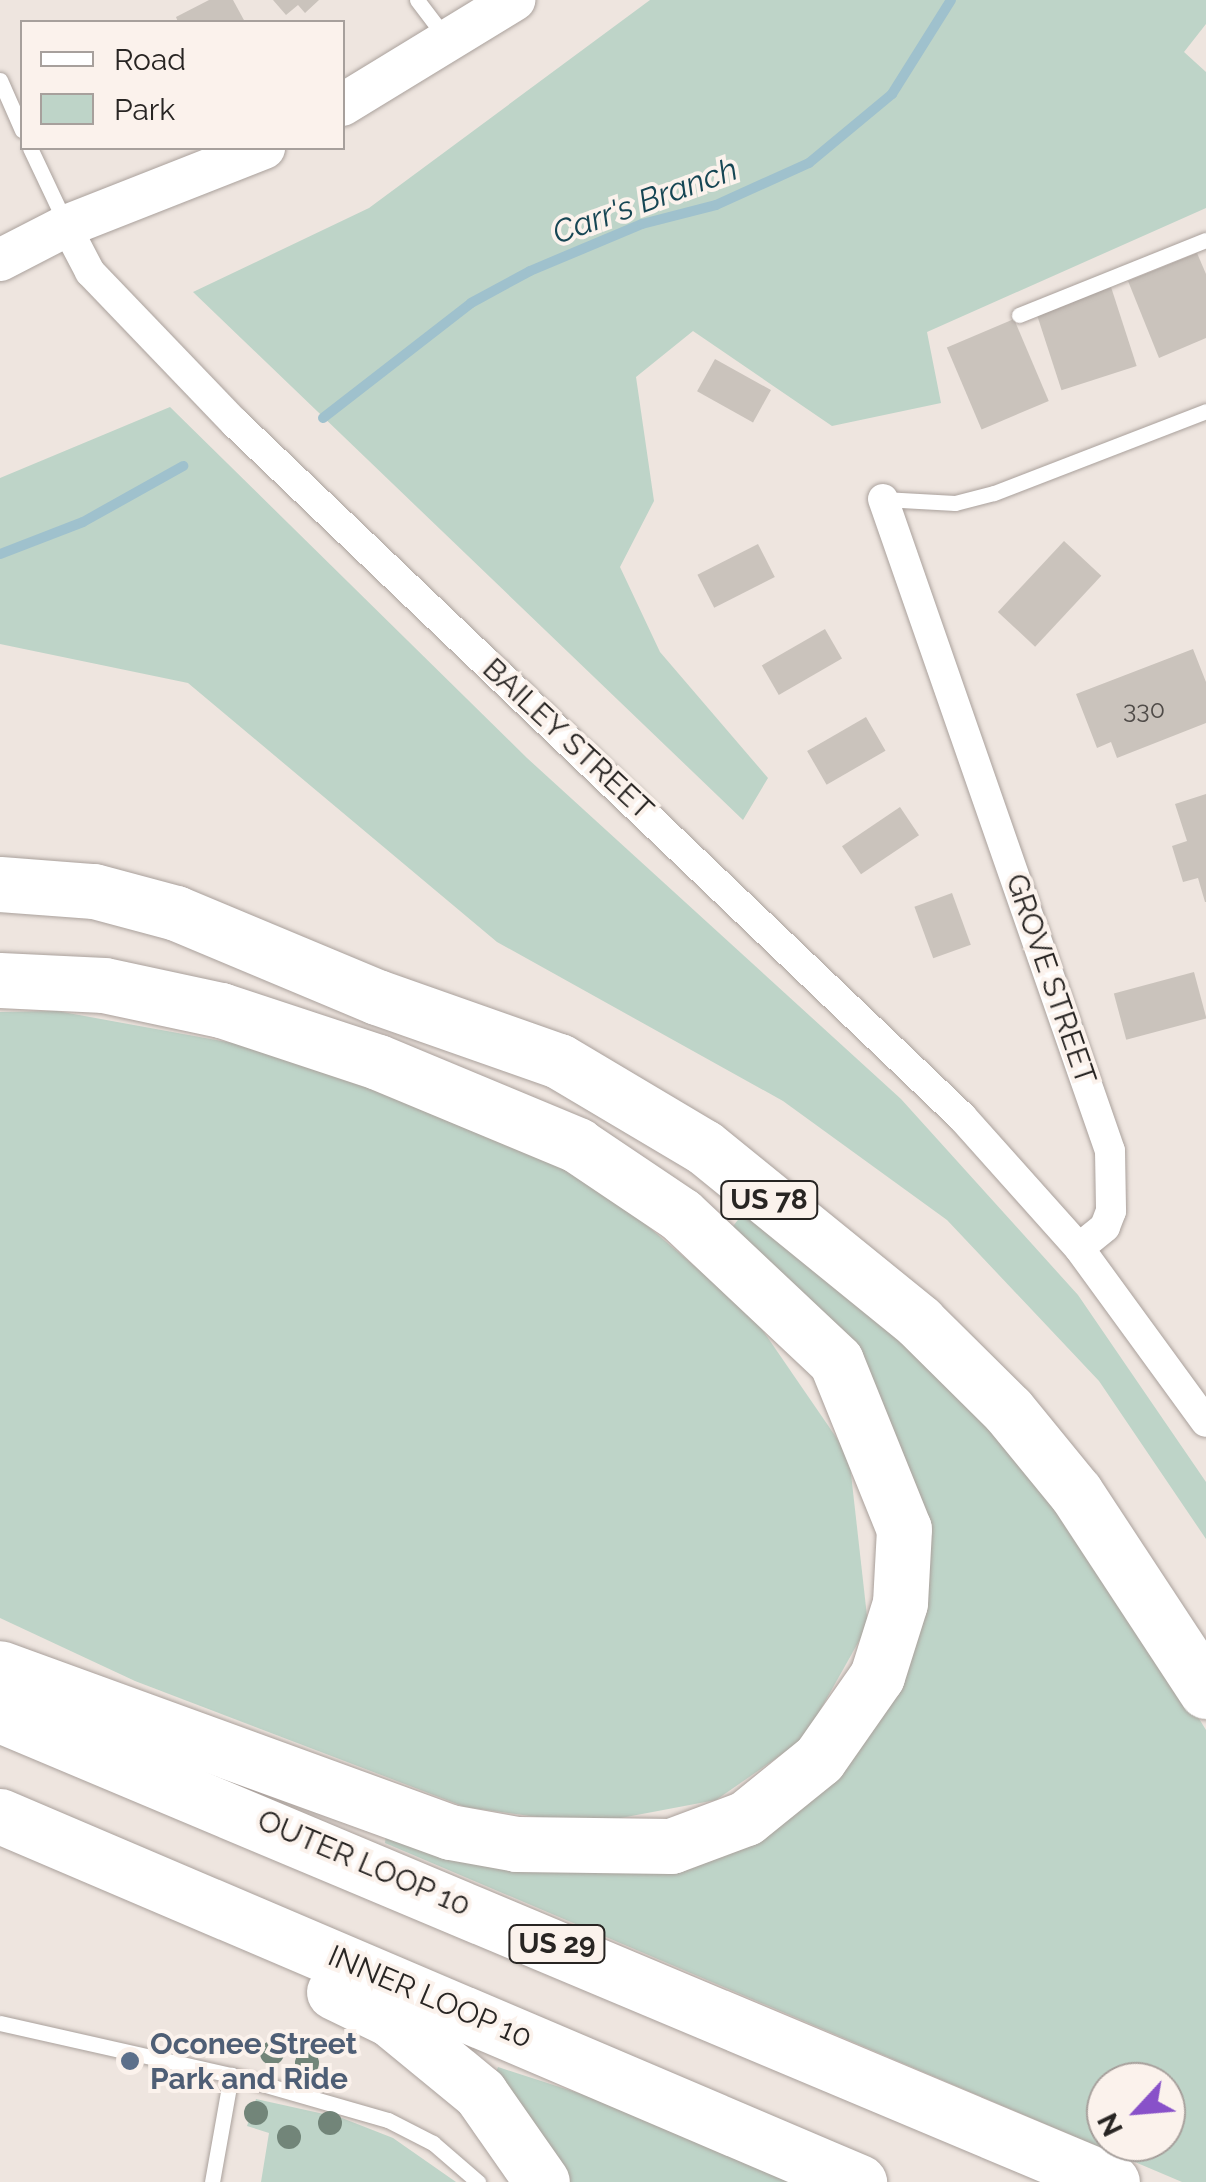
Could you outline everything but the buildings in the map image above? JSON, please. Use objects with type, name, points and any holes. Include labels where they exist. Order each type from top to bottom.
[{"type":"highway","name":"US 78","points":[[0,884],[94,891],[176,913],[377,997],[559,1061],[704,1147],[919,1322],[1008,1410],[1076,1492],[1206,1691]]},
{"type":"highway","points":[[0,980],[104,984],[221,1010],[378,1062],[578,1145],[682,1215],[836,1361],[904,1529],[900,1603],[876,1676],[819,1759],[746,1818],[671,1846],[517,1844],[450,1832],[0,1668]]},
{"type":"highway","name":"OUTER LOOP 10","points":[[0,1714],[1112,2182]]},
{"type":"highway","name":"INNER LOOP 10","points":[[0,1816],[859,2182]]},
{"type":"highway","points":[[197,1897],[270,1960],[390,2019],[480,2093],[542,2182]]},
{"type":"main road","points":[[345,103],[514,0]]},
{"type":"main road","points":[[0,260],[66,226],[259,150]]},
{"type":"street","name":"BAILEY STREET","points":[[66,226],[90,272],[235,423],[936,1091],[1078,1248]]},
{"type":"street","name":"GROVE STREET","points":[[884,499],[1110,1151],[1111,1210],[1105,1227],[1078,1248]]},
{"type":"street","points":[[1078,1248],[1206,1422]]},
{"type":"lane","points":[[417,0],[449,42]]},
{"type":"lane","points":[[0,80],[20,125]]},
{"type":"lane","points":[[31,150],[66,226]]},
{"type":"lane","points":[[1019,315],[1206,240]]},
{"type":"lane","points":[[884,499],[955,503],[994,493],[1206,411]]},
{"type":"lane","points":[[0,2023],[231,2075],[388,2120],[432,2143],[478,2182]]},
{"type":"lane","points":[[212,2182],[231,2075]]},
{"type":"green space","points":[[650,0],[1206,0],[1206,24],[1184,52],[1206,72],[1206,208],[927,332],[941,403],[832,426],[693,331],[636,377],[654,501],[620,567],[660,652],[768,778],[743,820],[193,292],[369,208]]},
{"type":"green space","points":[[170,407],[527,758],[901,1099],[1078,1295],[1206,1482],[1206,1539],[1099,1381],[947,1220],[783,1101],[497,942],[188,683],[0,644],[0,478]]},
{"type":"green space","points":[[57,1011],[282,1052],[596,1182],[753,1316],[849,1456],[868,1625],[804,1739],[716,1800],[589,1824],[465,1807],[135,1681],[0,1618],[0,1012]]},
{"type":"green space","points":[[748,1207],[959,1385],[1109,1573],[1206,1730],[1206,2182],[1182,2182],[1135,2162],[1186,2162],[1186,2062],[1086,2062],[1086,2141],[385,1843],[387,1826],[576,1872],[671,1865],[872,1727],[922,1526],[730,1230]]},
{"type":"green space","points":[[498,2067],[606,2102],[793,2182],[564,2182],[493,2080]]},
{"type":"green space","points":[[256,2099],[342,2118],[393,2138],[456,2182],[261,2182],[269,2133],[247,2126]]},
{"type":"waterway","name":"Carr's Branch","points":[[323,418],[471,303],[530,271],[642,224],[716,205],[809,163],[892,94],[951,0]]},
{"type":"waterway","name":"Carr's Branch","points":[[0,554],[83,522],[183,466]]},
{"type":"place","name":"Oconee Street Park and Ride","points":[[130,2061]]}]
